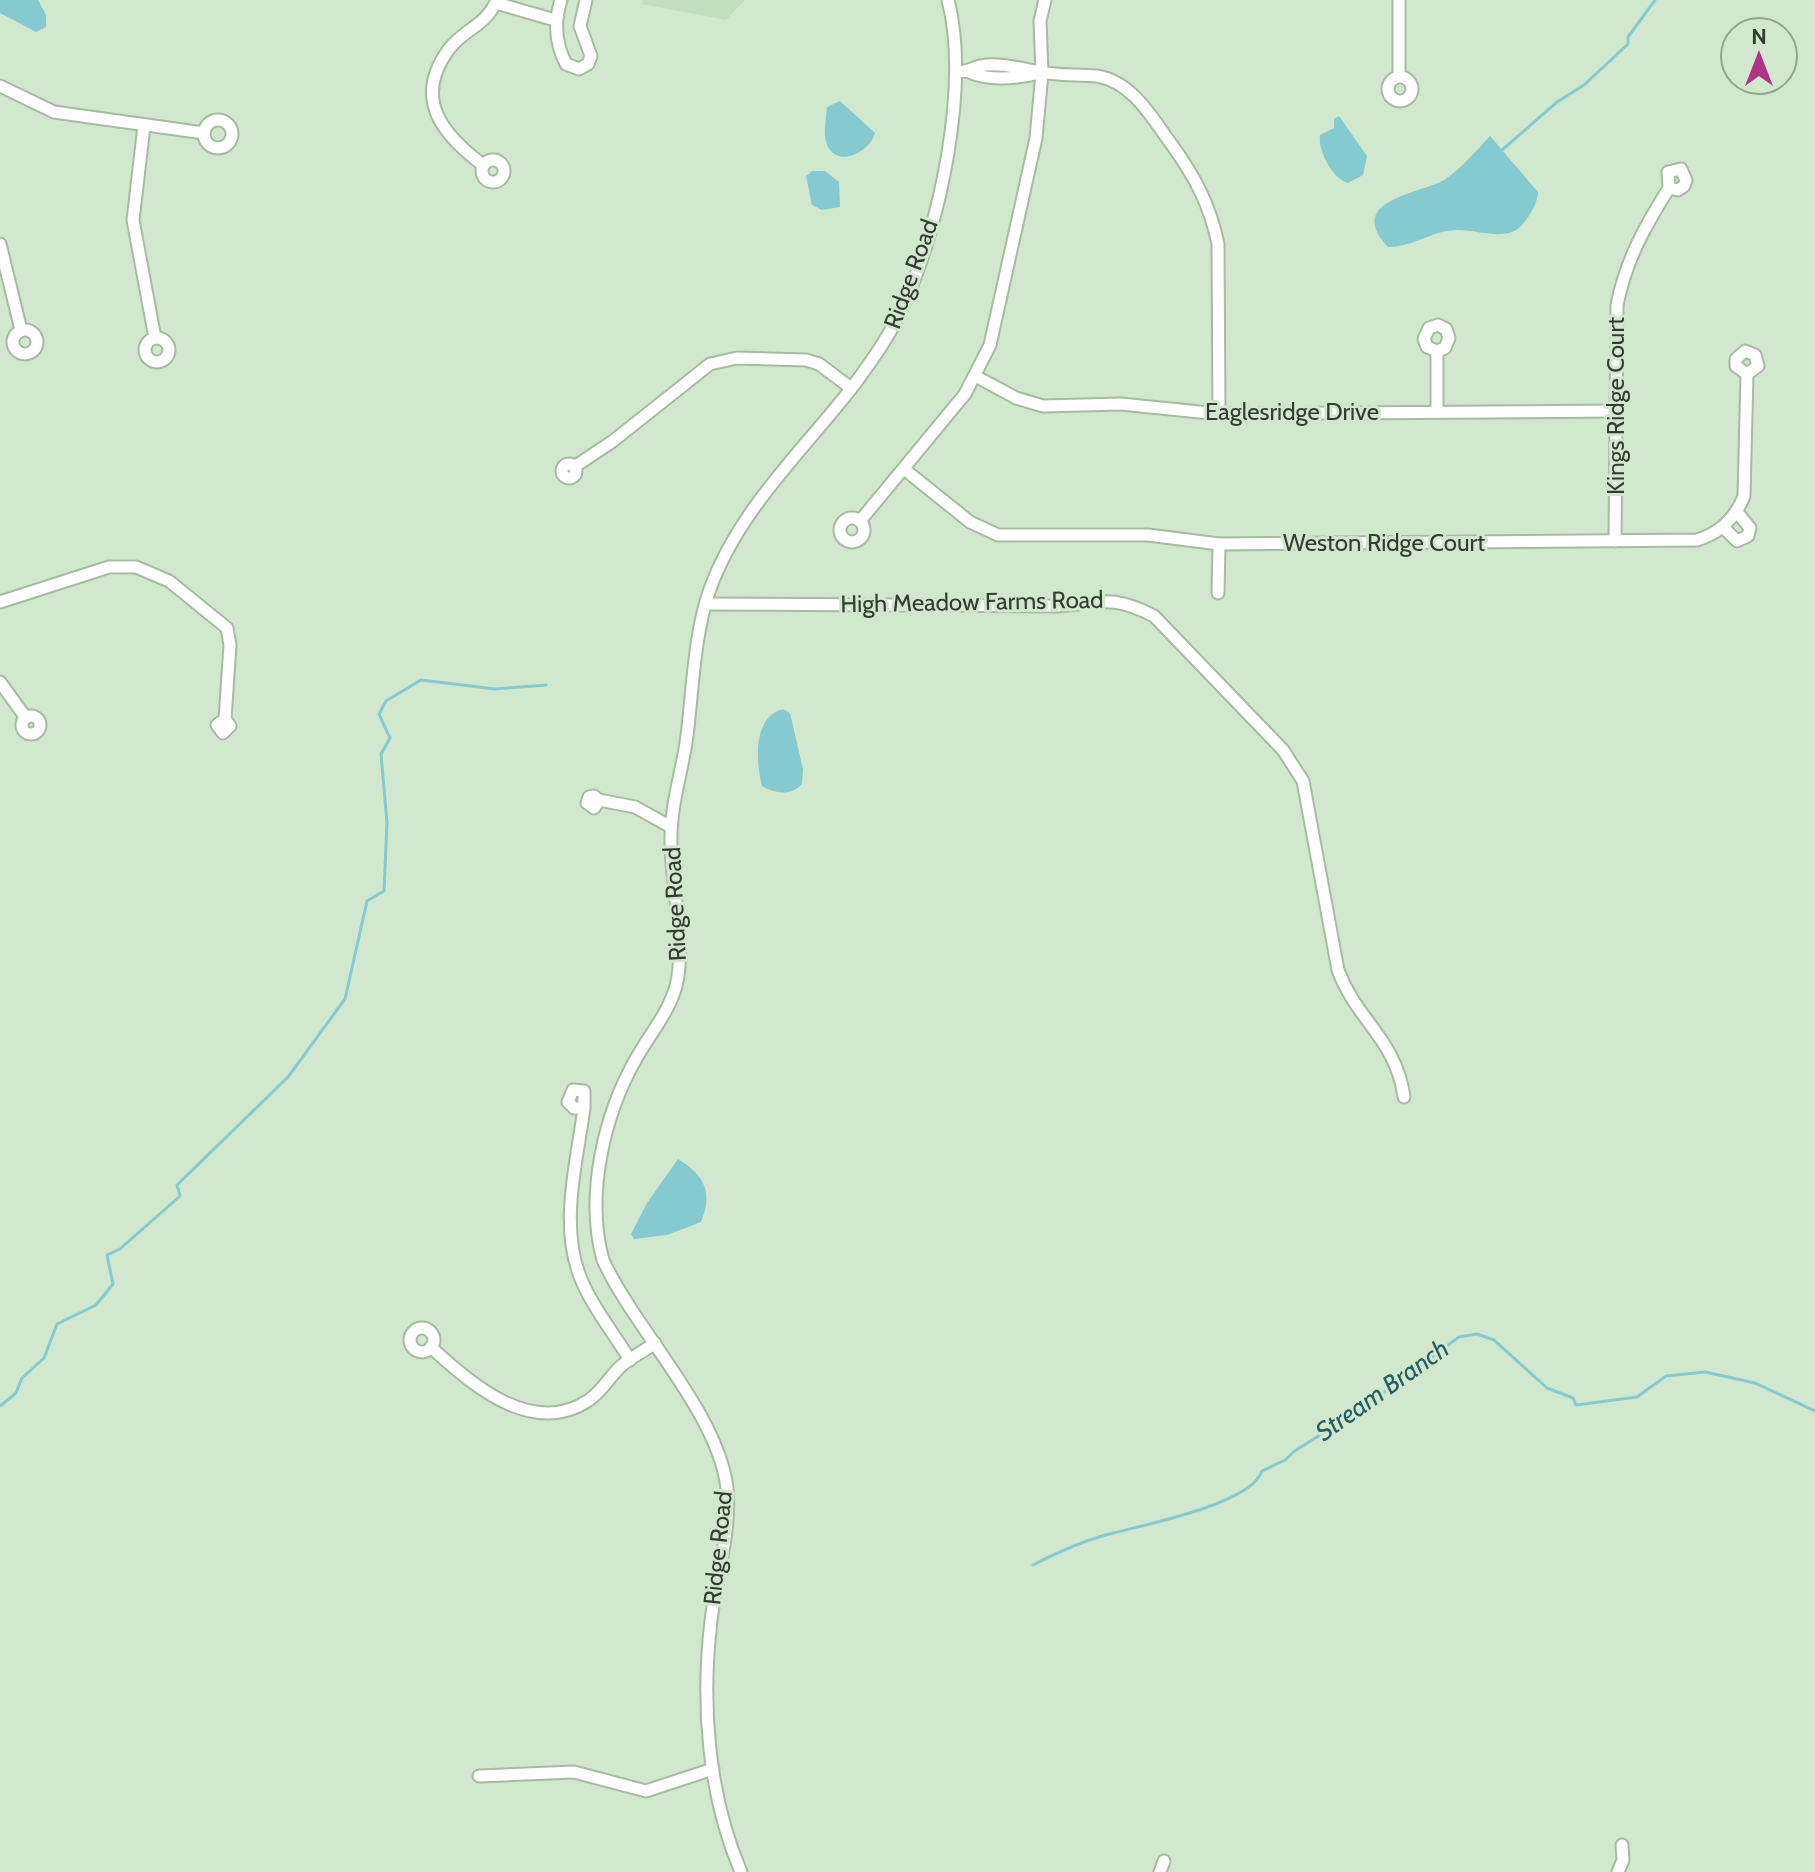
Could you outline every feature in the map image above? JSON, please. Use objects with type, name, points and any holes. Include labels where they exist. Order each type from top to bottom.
[{"type":"street","points":[[561,0],[555,20],[566,64],[579,69],[585,67],[591,56],[581,34],[586,0]]},
{"type":"street","name":"Ridge Road","points":[[741,1872],[718,1805],[713,1769],[708,1664],[711,1621],[723,1549],[727,1489],[718,1456],[655,1343],[603,1260],[597,1231],[597,1192],[601,1163],[621,1087],[669,1004],[679,971],[671,827],[706,604],[728,547],[748,516],[851,388],[887,337],[913,281],[942,176],[963,72],[948,0]]},
{"type":"street","points":[[860,521],[977,377],[990,345],[1036,138],[1042,73],[1040,21],[1045,0]]},
{"type":"street","points":[[1399,0],[1399,76]]},
{"type":"street","points":[[483,165],[459,148],[442,127],[433,88],[449,48],[485,21],[496,1],[536,18],[555,20]]},
{"type":"street","points":[[963,72],[978,66],[1020,67],[1042,73],[1094,76],[1119,83],[1142,104],[1196,178],[1209,209],[1218,244],[1219,414]]},
{"type":"street","points":[[1,88],[54,112],[204,133]]},
{"type":"street","points":[[144,126],[133,220],[155,338]]},
{"type":"street","name":"Kings Ridge Court","points":[[1615,541],[1614,330],[1622,284],[1642,230],[1669,188]]},
{"type":"street","points":[[0,244],[21,330]]},
{"type":"street","points":[[1437,351],[1437,412]]},
{"type":"street","points":[[574,467],[648,415],[699,371],[723,359],[806,360],[819,364],[851,388]]},
{"type":"street","name":"Weston Ridge Court","points":[[904,469],[970,522],[998,535],[1148,535],[1219,544],[1697,540],[1723,527],[1737,512],[1746,477],[1747,374]]},
{"type":"street","name":"Eaglesridge Drive","points":[[977,377],[1016,398],[1043,406],[1121,404],[1219,414],[1615,411]]},
{"type":"street","points":[[1723,527],[1737,541],[1748,536],[1750,528],[1737,512]]},
{"type":"street","points":[[1218,593],[1219,544]]},
{"type":"street","points":[[0,602],[109,567],[136,567],[154,572],[227,628],[230,645],[225,719]]},
{"type":"street","name":"High Meadow Farms Road","points":[[706,604],[1057,606],[1102,599],[1128,603],[1154,616],[1283,750],[1303,781],[1338,970],[1345,988],[1392,1053],[1401,1071],[1404,1097]]},
{"type":"street","points":[[0,682],[26,718]]},
{"type":"street","points":[[599,800],[635,807],[671,827]]},
{"type":"street","points":[[584,1108],[569,1226],[574,1255],[589,1294],[630,1360]]},
{"type":"street","points":[[431,1347],[490,1397],[540,1410],[566,1409],[588,1401],[630,1360],[655,1343]]},
{"type":"street","points":[[479,1776],[574,1772],[646,1791],[713,1769]]},
{"type":"street","points":[[1618,1872],[1623,1860],[1622,1845]]},
{"type":"shaded area","points":[[643,0],[745,0],[726,20],[642,4]]},
{"type":"water","points":[[0,0],[38,0],[46,15],[46,27],[36,32],[0,13]]},
{"type":"water","points":[[840,101],[875,133],[861,151],[846,157],[832,152],[825,136],[827,107]]},
{"type":"water","points":[[1339,116],[1367,156],[1363,175],[1348,183],[1332,170],[1320,141],[1320,135],[1334,128],[1334,119]]},
{"type":"water","points":[[1490,136],[1538,192],[1533,210],[1519,228],[1500,234],[1447,231],[1388,247],[1377,231],[1375,219],[1380,209],[1390,201],[1444,180]]},
{"type":"water","points":[[812,171],[825,171],[839,182],[840,207],[822,210],[812,205],[806,176]]},
{"type":"water","points":[[783,709],[790,713],[803,769],[802,784],[783,792],[762,786],[758,753],[761,731],[766,721]]},
{"type":"water","points":[[678,1159],[695,1172],[704,1186],[706,1202],[701,1222],[667,1235],[634,1239],[631,1234],[647,1203]]},
{"type":"waterway","points":[[1501,151],[1557,102],[1584,85],[1628,44],[1628,37],[1655,0]]},
{"type":"waterway","points":[[0,1406],[16,1393],[22,1378],[44,1358],[57,1324],[96,1305],[113,1284],[107,1255],[120,1249],[180,1196],[177,1185],[288,1077],[345,999],[367,901],[384,891],[387,823],[381,754],[390,738],[379,714],[386,701],[421,680],[495,689],[546,685]]},
{"type":"waterway","name":"Stream Branch","points":[[1033,1565],[1092,1539],[1171,1519],[1238,1493],[1254,1483],[1262,1471],[1285,1460],[1356,1413],[1459,1337],[1477,1334],[1494,1340],[1547,1388],[1573,1398],[1576,1405],[1637,1397],[1666,1376],[1705,1372],[1755,1383],[1815,1411]]}]
